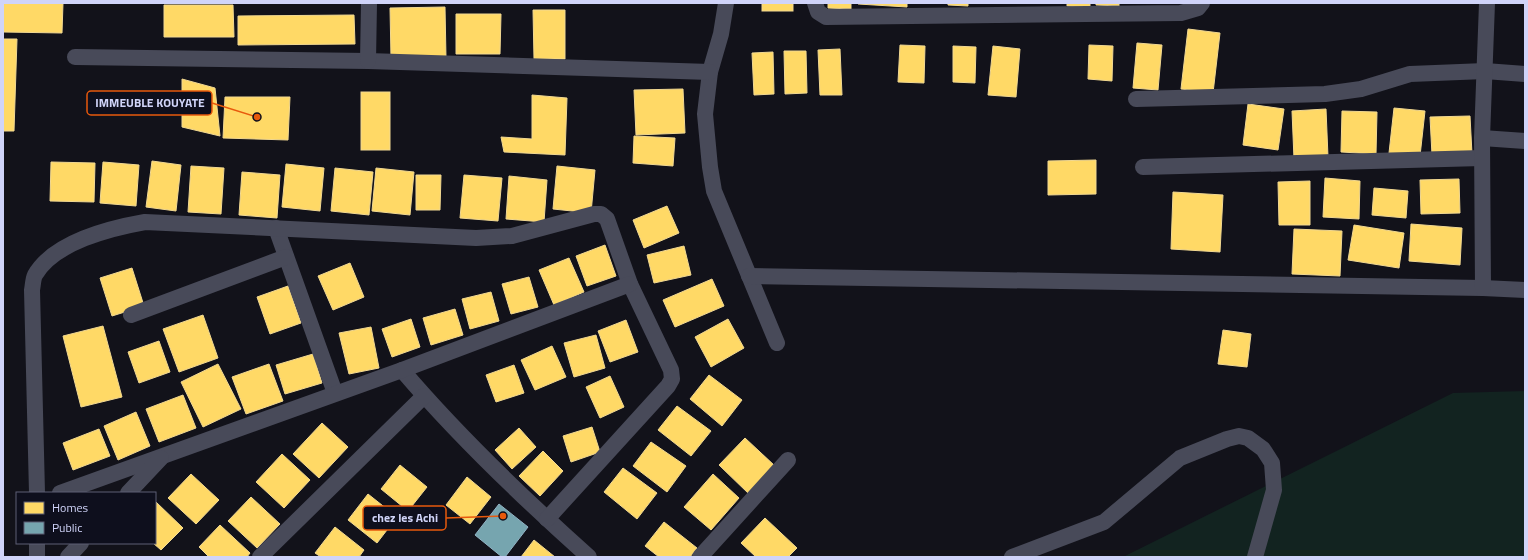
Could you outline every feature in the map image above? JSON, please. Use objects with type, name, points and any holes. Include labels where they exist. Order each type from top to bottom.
[{"type":"street","points":[[368,61],[369,3]]},
{"type":"street","points":[[726,3],[721,34],[710,72],[705,114],[710,167],[714,191],[777,344]]},
{"type":"street","points":[[815,3],[818,12],[826,17],[1181,13],[1198,8],[1202,3]]},
{"type":"street","points":[[1484,288],[1482,138],[1487,3]]},
{"type":"street","points":[[75,57],[368,61],[710,72]]},
{"type":"street","points":[[1136,99],[1325,94],[1361,89],[1410,74],[1485,71],[1525,74]]},
{"type":"street","points":[[1482,138],[1525,141]]},
{"type":"street","points":[[1143,167],[1482,158]]},
{"type":"street","points":[[37,492],[32,290],[34,276],[44,263],[64,249],[94,235],[121,226],[145,222],[494,238],[512,236],[594,214],[601,214],[607,219],[630,284],[671,370],[672,379],[668,386],[547,519]]},
{"type":"street","points":[[276,228],[335,393]]},
{"type":"street","points":[[131,315],[286,257]]},
{"type":"street","points":[[749,276],[1484,288],[1525,290]]},
{"type":"street","points":[[63,492],[402,370],[630,284]]},
{"type":"street","points":[[402,370],[424,396],[547,519],[589,557]]},
{"type":"street","points":[[260,557],[424,396]]},
{"type":"street","points":[[1012,557],[1104,522],[1180,458],[1227,439],[1239,436],[1248,438],[1258,445],[1272,463],[1274,490],[1255,557]]},
{"type":"street","points":[[129,492],[163,456]]},
{"type":"street","points":[[700,557],[788,460]]},
{"type":"street","points":[[37,544],[37,557]]},
{"type":"street","points":[[68,557],[80,544]]},
{"type":"green space","points":[[1525,391],[1525,557],[1123,557],[1453,393]]},
{"type":"building: Homes","points":[[3,3],[63,3],[62,33],[3,32]]},
{"type":"building: Homes","points":[[762,3],[793,3],[793,11],[762,11]]},
{"type":"building: Homes","points":[[828,3],[851,3],[851,9],[828,8]]},
{"type":"building: Homes","points":[[907,3],[907,7],[858,4]]},
{"type":"building: Homes","points":[[948,3],[968,3],[968,6],[948,5]]},
{"type":"building: Homes","points":[[1067,3],[1090,3],[1090,8],[1067,6]]},
{"type":"building: Homes","points":[[1096,3],[1119,3],[1119,6],[1096,5]]},
{"type":"building: Homes","points":[[164,5],[233,5],[234,37],[164,37]]},
{"type":"building: Homes","points":[[445,7],[446,58],[391,58],[390,8]]},
{"type":"building: Homes","points":[[533,10],[565,10],[565,59],[534,59]]},
{"type":"building: Homes","points":[[456,14],[501,14],[500,54],[456,54]]},
{"type":"building: Homes","points":[[354,15],[355,44],[238,45],[238,16]]},
{"type":"building: Homes","points":[[1188,29],[1220,33],[1213,93],[1181,89]]},
{"type":"building: Homes","points":[[3,39],[17,39],[14,131],[3,131]]},
{"type":"building: Homes","points":[[1137,43],[1162,45],[1158,90],[1133,88]]},
{"type":"building: Homes","points":[[900,45],[925,46],[924,83],[898,82]]},
{"type":"building: Homes","points":[[1089,45],[1113,46],[1112,81],[1088,79]]},
{"type":"building: Homes","points":[[953,46],[976,47],[975,83],[953,82]]},
{"type":"building: Homes","points":[[993,46],[1020,49],[1016,97],[988,95]]},
{"type":"building: Homes","points":[[840,49],[842,95],[820,95],[818,50]]},
{"type":"building: Homes","points":[[784,51],[806,51],[807,93],[785,94]]},
{"type":"building: Homes","points":[[773,52],[774,94],[754,95],[752,53]]},
{"type":"building: Homes","points":[[182,79],[215,88],[220,136],[182,127]]},
{"type":"building: Homes","points":[[683,89],[685,133],[636,135],[634,90]]},
{"type":"building: Homes","points":[[361,92],[390,92],[390,150],[361,150]]},
{"type":"building: Homes","points":[[532,95],[567,98],[565,155],[504,152],[501,137],[532,139]]},
{"type":"building: Homes","points":[[225,97],[290,97],[288,140],[223,138]]},
{"type":"building: Homes","points":[[1248,104],[1284,109],[1278,150],[1243,145]]},
{"type":"building: Homes","points":[[1394,108],[1425,111],[1420,156],[1389,153]]},
{"type":"building: Homes","points":[[1326,109],[1328,157],[1294,159],[1292,111]]},
{"type":"building: Homes","points":[[1342,111],[1377,112],[1376,154],[1341,152]]},
{"type":"building: Homes","points":[[1470,116],[1472,154],[1432,155],[1430,117]]},
{"type":"building: Homes","points":[[634,136],[675,138],[673,166],[633,163]]},
{"type":"building: Homes","points":[[1096,160],[1096,194],[1048,195],[1048,161]]},
{"type":"building: Homes","points":[[152,161],[181,165],[176,211],[146,207]]},
{"type":"building: Homes","points":[[51,162],[95,163],[94,202],[50,201]]},
{"type":"building: Homes","points":[[103,162],[139,165],[136,206],[100,203]]},
{"type":"building: Homes","points":[[286,164],[324,168],[320,211],[282,207]]},
{"type":"building: Homes","points":[[191,166],[224,168],[221,214],[188,212]]},
{"type":"building: Homes","points":[[557,166],[595,170],[591,213],[553,209]]},
{"type":"building: Homes","points":[[335,168],[373,172],[369,215],[331,211]]},
{"type":"building: Homes","points":[[376,168],[414,172],[410,215],[372,211]]},
{"type":"building: Homes","points":[[242,172],[280,175],[277,218],[239,215]]},
{"type":"building: Homes","points":[[416,175],[441,175],[440,210],[416,210]]},
{"type":"building: Homes","points":[[464,175],[502,178],[498,221],[460,218]]},
{"type":"building: Homes","points":[[509,176],[547,180],[544,222],[506,219]]},
{"type":"building: Homes","points":[[1325,178],[1360,181],[1359,219],[1323,217]]},
{"type":"building: Homes","points":[[1459,179],[1460,213],[1421,214],[1420,180]]},
{"type":"building: Homes","points":[[1310,181],[1310,225],[1279,225],[1278,182]]},
{"type":"building: Homes","points":[[1374,188],[1408,191],[1406,218],[1372,215]]},
{"type":"building: Homes","points":[[1173,192],[1223,195],[1220,252],[1171,249]]},
{"type":"building: Homes","points":[[667,206],[679,233],[644,248],[633,220]]},
{"type":"building: Homes","points":[[1411,224],[1462,228],[1460,265],[1409,261]]},
{"type":"building: Homes","points":[[1354,225],[1404,233],[1399,268],[1348,260]]},
{"type":"building: Homes","points":[[1294,229],[1342,231],[1340,276],[1292,274]]},
{"type":"building: Homes","points":[[605,245],[616,276],[587,286],[576,256]]},
{"type":"building: Homes","points":[[684,246],[691,275],[654,283],[647,255]]},
{"type":"building: Homes","points":[[569,258],[584,292],[554,305],[539,270]]},
{"type":"building: Homes","points":[[350,263],[364,297],[333,310],[318,276]]},
{"type":"building: Homes","points":[[132,268],[144,306],[112,316],[100,278]]},
{"type":"building: Homes","points":[[529,277],[538,307],[511,314],[502,284]]},
{"type":"building: Homes","points":[[712,279],[724,306],[675,327],[663,300]]},
{"type":"building: Homes","points":[[288,286],[301,323],[270,334],[257,297]]},
{"type":"building: Homes","points":[[491,292],[499,321],[470,329],[462,299]]},
{"type":"building: Homes","points":[[455,309],[463,335],[431,345],[423,318]]},
{"type":"building: Homes","points":[[203,315],[218,358],[179,372],[163,329]]},
{"type":"building: Homes","points":[[411,319],[420,347],[392,357],[382,329]]},
{"type":"building: Homes","points":[[728,319],[744,348],[711,367],[695,337]]},
{"type":"building: Homes","points":[[626,320],[638,352],[610,362],[598,331]]},
{"type":"building: Homes","points":[[103,326],[122,397],[81,407],[63,336]]},
{"type":"building: Homes","points":[[371,327],[379,368],[349,374],[339,333]]},
{"type":"building: Homes","points":[[1223,330],[1251,334],[1247,367],[1218,364]]},
{"type":"building: Homes","points":[[596,335],[605,368],[574,377],[564,343]]},
{"type":"building: Homes","points":[[159,341],[170,372],[139,383],[128,352]]},
{"type":"building: Homes","points":[[552,346],[566,377],[535,390],[521,360]]},
{"type":"building: Homes","points":[[313,354],[322,383],[285,394],[276,365]]},
{"type":"building: Homes","points":[[218,364],[241,409],[203,427],[181,382]]},
{"type":"building: Homes","points":[[269,364],[283,401],[246,414],[232,377]]},
{"type":"building: Homes","points":[[514,365],[524,393],[496,402],[486,375]]},
{"type":"building: Homes","points":[[709,375],[742,400],[722,426],[690,399]]},
{"type":"building: Homes","points":[[610,376],[624,407],[600,418],[586,387]]},
{"type":"building: Homes","points":[[183,395],[196,428],[159,442],[146,409]]},
{"type":"building: Homes","points":[[677,406],[711,431],[691,456],[658,430]]},
{"type":"building: Homes","points":[[136,412],[150,446],[118,460],[104,426]]},
{"type":"building: Homes","points":[[322,423],[348,447],[319,478],[293,454]]},
{"type":"building: Homes","points":[[592,427],[600,452],[571,462],[563,436]]},
{"type":"building: Homes","points":[[519,428],[536,447],[512,469],[495,450]]},
{"type":"building: Homes","points":[[99,429],[110,456],[73,470],[63,443]]},
{"type":"building: Homes","points":[[745,438],[775,466],[749,494],[719,465]]},
{"type":"building: Homes","points":[[651,442],[686,466],[667,492],[633,466]]},
{"type":"building: Homes","points":[[543,451],[563,471],[540,496],[519,476]]},
{"type":"building: Homes","points":[[282,454],[310,480],[284,508],[256,482]]},
{"type":"building: Homes","points":[[400,465],[427,487],[408,511],[381,489]]},
{"type":"building: Homes","points":[[623,468],[657,493],[637,519],[604,492]]},
{"type":"building: Homes","points":[[191,474],[219,500],[196,524],[168,498]]},
{"type":"building: Homes","points":[[713,474],[739,498],[711,530],[684,507]]},
{"type":"building: Homes","points":[[467,477],[491,497],[470,524],[446,505]]},
{"type":"building: Homes","points":[[368,494],[397,517],[377,543],[348,520]]},
{"type":"building: Homes","points":[[251,497],[280,524],[257,548],[228,521]]},
{"type":"building: Homes","points":[[156,502],[183,528],[161,550],[154,544],[156,544]]},
{"type":"building: Homes","points":[[765,518],[797,548],[788,557],[756,557],[741,543]]},
{"type":"building: Homes","points":[[664,522],[697,548],[690,557],[659,557],[645,546]]},
{"type":"building: Homes","points":[[220,525],[250,553],[247,557],[209,557],[199,547]]},
{"type":"building: Homes","points":[[335,527],[364,550],[359,557],[321,557],[315,553]]},
{"type":"building: Homes","points":[[534,540],[555,557],[521,557]]},
{"type":"building: Public","points":[[499,504],[528,527],[505,557],[502,557],[475,535]]},
{"type":"place","name":"IMMEUBLE KOUYATE","points":[[257,117]]},
{"type":"place","name":"chez les Achi","points":[[503,516]]}]
